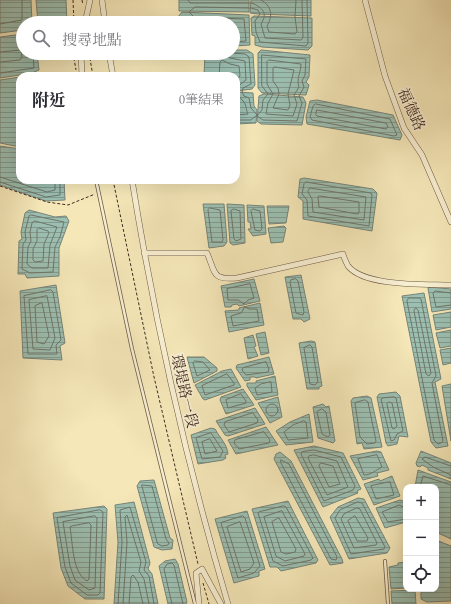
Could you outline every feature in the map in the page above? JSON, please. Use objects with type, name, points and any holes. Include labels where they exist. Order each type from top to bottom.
[{"type":"street","points":[[87,16],[90,0]]},
{"type":"street","points":[[102,0],[104,16]]},
{"type":"street","name":"福德路","points":[[365,0],[385,76],[404,128],[422,155],[451,222]]},
{"type":"street","points":[[80,72],[81,60]]},
{"type":"street","points":[[110,60],[112,72]]},
{"type":"street","name":"環堤路一段","points":[[133,184],[144,253],[182,430],[208,535],[228,604]]},
{"type":"street","points":[[144,253],[207,254],[214,274],[220,278],[237,278],[342,254],[348,266],[360,274],[372,278],[392,282],[451,285]]},
{"type":"street","points":[[199,604],[196,573],[202,569],[222,604]]},
{"type":"lane","points":[[97,184],[132,349],[195,604]]},
{"type":"lane","points":[[385,561],[388,604]]},
{"type":"path","points":[[73,0],[74,16]]},
{"type":"path","points":[[75,60],[79,72]]},
{"type":"path","points":[[91,60],[93,72]]},
{"type":"path","points":[[114,184],[154,377],[199,571],[209,604]]},
{"type":"path","points":[[0,186],[47,202],[68,205],[98,193]]},
{"type":"water","points":[[0,0],[31,0],[32,16],[16,16],[16,31],[0,33]]},
{"type":"water","points":[[36,0],[66,0],[67,16],[37,16]]},
{"type":"water","points":[[179,0],[249,0],[249,12],[179,11]]},
{"type":"water","points":[[251,0],[311,0],[311,16],[250,13]]},
{"type":"water","points":[[182,12],[249,15],[250,45],[240,46],[240,16],[179,16]]},
{"type":"water","points":[[254,16],[312,18],[312,46],[308,50],[262,47],[255,45],[255,36],[252,35],[251,18]]},
{"type":"water","points":[[16,35],[16,60],[38,60],[39,70],[34,72],[16,72],[16,76],[0,78],[0,37]]},
{"type":"water","points":[[240,50],[247,50],[253,54],[255,85],[252,89],[240,90],[240,72],[204,72],[205,60],[240,60]]},
{"type":"water","points":[[261,50],[310,55],[309,77],[306,82],[309,85],[306,95],[262,93],[258,88],[258,53]]},
{"type":"water","points":[[16,78],[16,146],[0,143],[0,80]]},
{"type":"water","points":[[240,92],[253,93],[254,106],[257,110],[256,123],[240,124]]},
{"type":"water","points":[[264,94],[303,97],[306,103],[302,125],[261,124],[257,121],[259,96]]},
{"type":"water","points":[[317,100],[393,115],[402,135],[400,140],[307,124],[306,117],[310,101]]},
{"type":"water","points":[[0,146],[16,148],[16,184],[64,184],[65,200],[46,201],[0,185]]},
{"type":"water","points":[[304,178],[373,189],[377,193],[372,231],[303,219],[303,201],[298,197],[300,179]]},
{"type":"water","points":[[203,204],[224,204],[227,242],[224,246],[209,248]]},
{"type":"water","points":[[227,204],[244,205],[245,243],[233,245],[230,243]]},
{"type":"water","points":[[247,205],[264,206],[266,234],[253,236],[248,229],[251,229],[250,222],[248,222]]},
{"type":"water","points":[[267,206],[289,206],[286,223],[269,224]]},
{"type":"water","points":[[29,210],[55,217],[66,216],[69,221],[59,248],[59,276],[27,278],[25,274],[18,274],[19,241],[22,239],[21,232],[25,213]]},
{"type":"water","points":[[284,226],[286,228],[283,242],[271,243],[268,228]]},
{"type":"water","points":[[301,275],[310,319],[304,322],[301,319],[293,319],[285,277]]},
{"type":"water","points":[[254,279],[260,301],[239,306],[237,304],[232,305],[231,307],[225,307],[221,286]]},
{"type":"water","points":[[56,285],[65,343],[60,346],[62,360],[23,358],[20,291]]},
{"type":"water","points":[[429,287],[451,289],[451,309],[432,312]]},
{"type":"water","points":[[424,293],[441,379],[435,382],[448,446],[436,448],[431,442],[402,296]]},
{"type":"water","points":[[260,303],[264,325],[229,332],[225,311],[239,310],[239,308]]},
{"type":"water","points":[[451,312],[451,327],[436,330],[433,315]]},
{"type":"water","points":[[451,330],[451,346],[440,348],[436,333]]},
{"type":"water","points":[[265,332],[269,353],[261,355],[256,334]]},
{"type":"water","points":[[253,335],[256,346],[254,347],[258,356],[248,359],[244,338]]},
{"type":"water","points":[[311,341],[315,342],[322,386],[319,387],[319,389],[307,389],[299,343]]},
{"type":"water","points":[[451,348],[451,363],[443,365],[440,350]]},
{"type":"water","points":[[184,357],[189,382],[179,384],[173,359]]},
{"type":"water","points":[[187,357],[204,357],[217,368],[217,371],[194,383]]},
{"type":"water","points":[[269,357],[274,374],[256,378],[250,377],[250,380],[245,381],[236,368],[237,365]]},
{"type":"water","points":[[231,369],[241,387],[205,400],[203,399],[195,385],[222,371]]},
{"type":"water","points":[[275,376],[278,395],[256,400],[247,386],[247,383],[256,383],[256,381]]},
{"type":"water","points":[[451,384],[451,441],[442,386]]},
{"type":"water","points":[[243,389],[254,405],[226,414],[220,400],[221,397]]},
{"type":"water","points":[[396,392],[400,396],[408,437],[399,436],[397,444],[388,446],[386,443],[377,397],[379,394]]},
{"type":"water","points":[[367,396],[371,398],[382,447],[364,449],[362,443],[357,444],[351,401],[353,398]]},
{"type":"water","points":[[278,397],[282,417],[270,423],[258,403]]},
{"type":"water","points":[[323,404],[326,407],[329,406],[335,441],[333,443],[318,438],[313,407]]},
{"type":"water","points":[[255,408],[265,424],[228,436],[225,435],[216,421]]},
{"type":"water","points":[[309,414],[313,442],[286,445],[276,431],[290,422]]},
{"type":"water","points":[[266,427],[278,445],[236,454],[228,440]]},
{"type":"water","points":[[211,428],[215,429],[223,441],[228,454],[225,455],[226,458],[223,460],[198,464],[191,435]]},
{"type":"water","points":[[314,446],[343,453],[361,489],[357,491],[358,493],[323,507],[294,450]]},
{"type":"water","points":[[377,451],[381,452],[389,470],[377,473],[378,476],[363,480],[350,456]]},
{"type":"water","points":[[421,451],[451,463],[451,479],[428,470],[428,468],[422,465],[420,467],[417,466],[416,463]]},
{"type":"water","points":[[280,452],[291,461],[343,563],[330,565],[274,459],[276,454]]},
{"type":"water","points":[[418,470],[451,482],[451,539],[439,533],[439,484],[416,484]]},
{"type":"water","points":[[392,476],[400,496],[374,505],[364,484],[379,479],[380,481]]},
{"type":"water","points":[[154,480],[170,538],[173,540],[172,549],[162,550],[154,547],[137,486],[140,481]]},
{"type":"water","points":[[358,498],[364,499],[390,548],[387,553],[349,559],[330,517],[338,507]]},
{"type":"water","points":[[400,500],[403,501],[403,523],[385,528],[376,508]]},
{"type":"water","points":[[288,501],[318,560],[316,563],[281,571],[277,567],[270,567],[252,509]]},
{"type":"water","points":[[134,502],[150,563],[148,569],[152,574],[158,604],[114,604],[118,542],[115,505]]},
{"type":"water","points":[[104,506],[107,509],[104,599],[85,599],[68,586],[61,568],[53,513]]},
{"type":"water","points":[[247,511],[265,569],[259,571],[259,576],[234,583],[215,519]]},
{"type":"water","points":[[439,541],[451,546],[451,601],[427,602],[421,599],[421,592],[439,592]]},
{"type":"water","points":[[175,559],[178,564],[187,602],[186,604],[168,604],[159,566],[165,561]]},
{"type":"water","points":[[403,562],[403,588],[391,589],[389,567],[398,565],[398,563]]},
{"type":"water","points":[[391,591],[415,592],[416,604],[392,604]]}]
